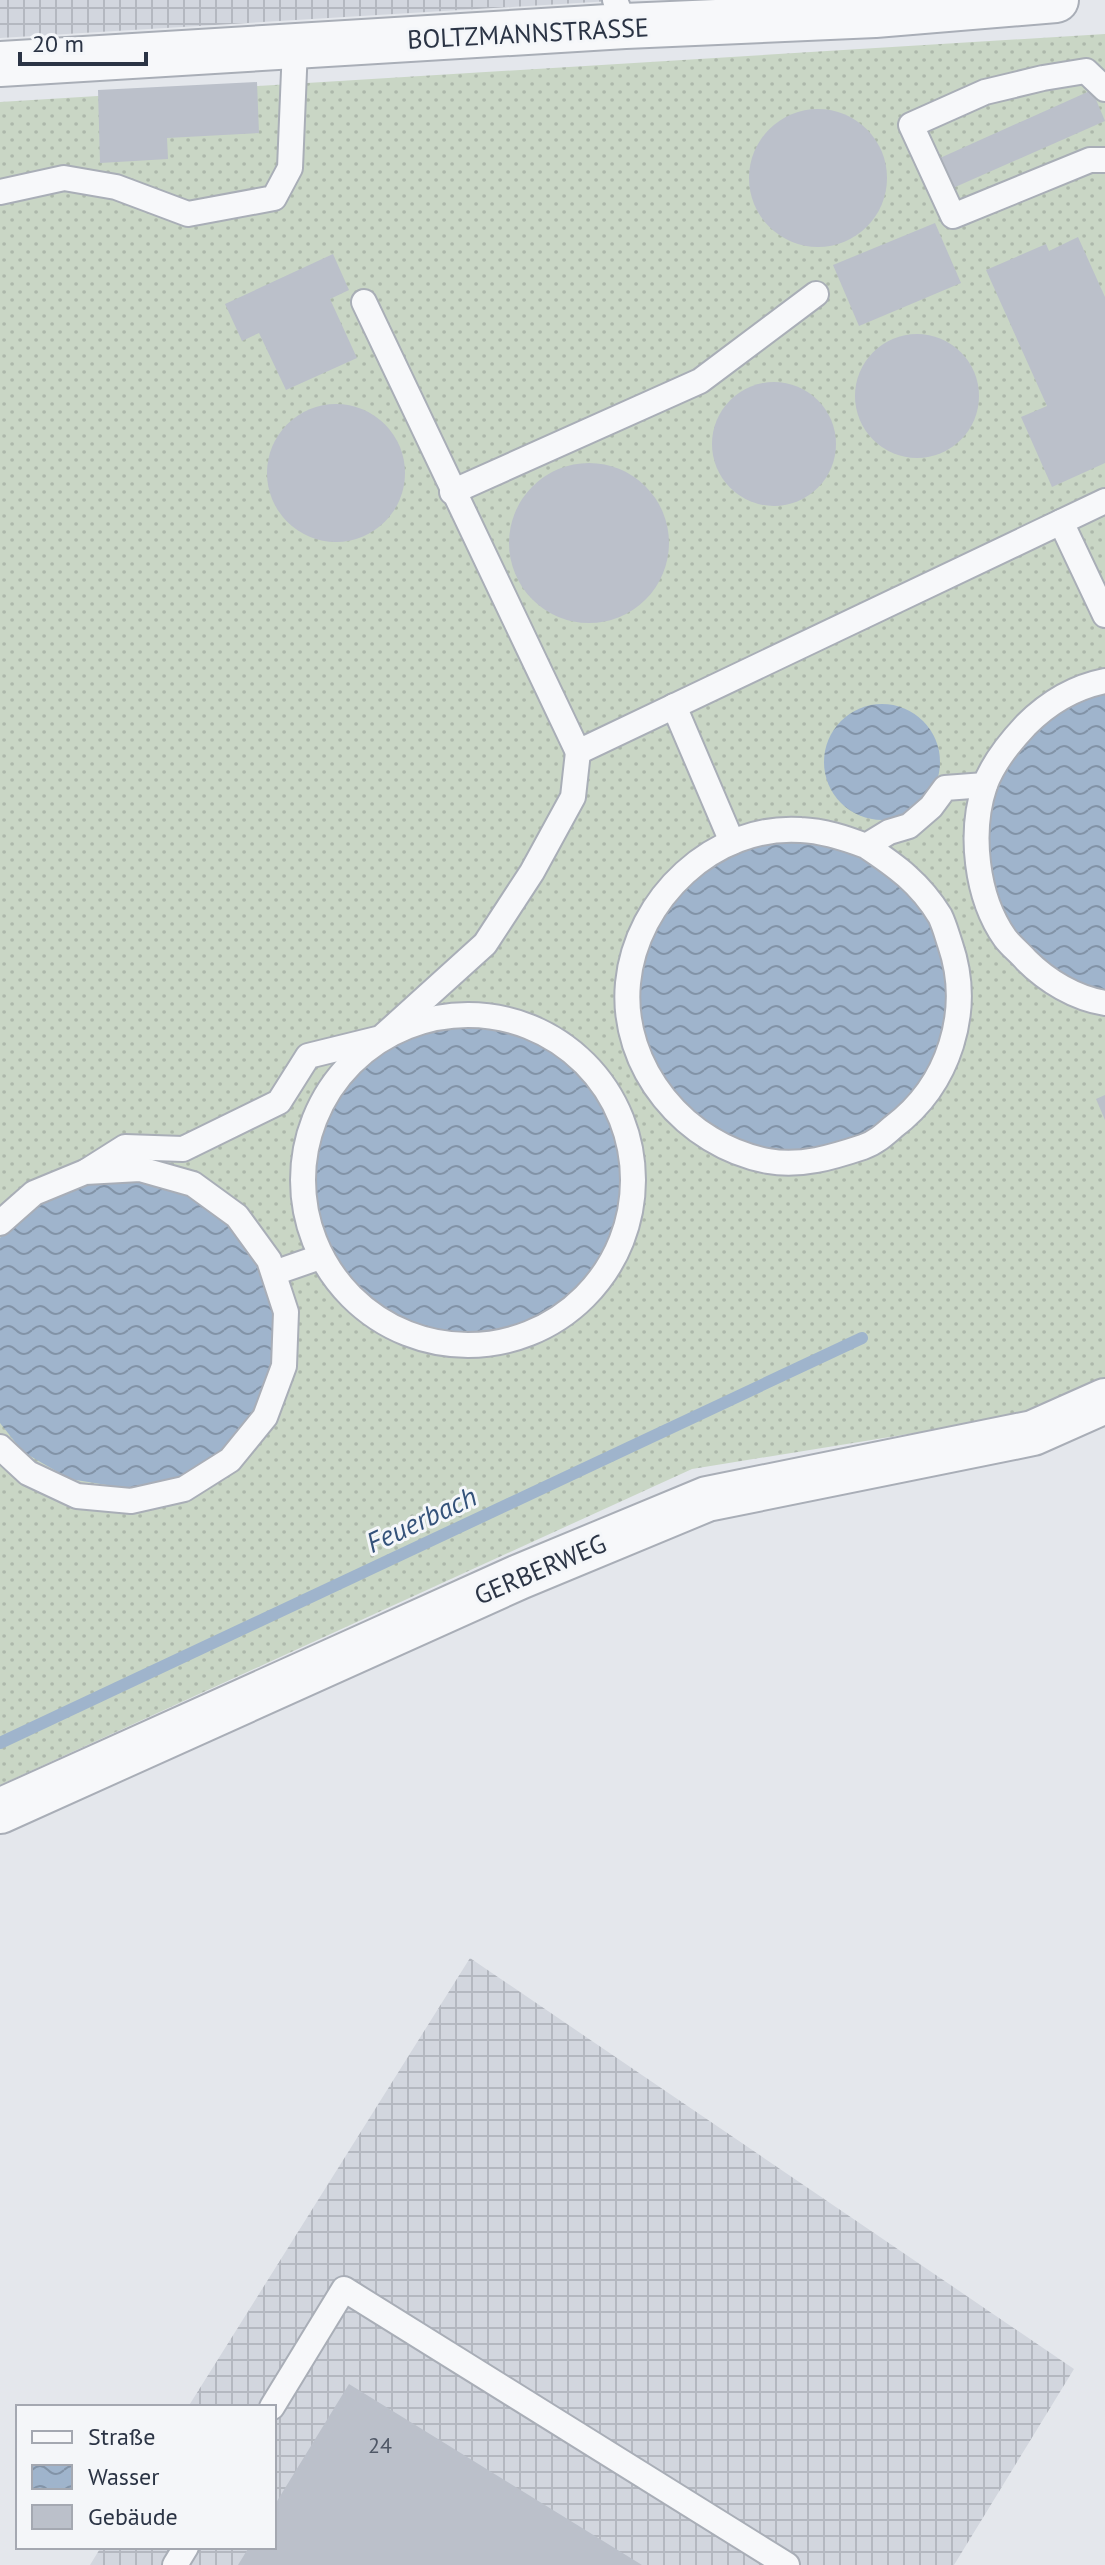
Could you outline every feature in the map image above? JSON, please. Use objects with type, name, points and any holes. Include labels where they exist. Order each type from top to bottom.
[{"type":"street","name":"BOLTZMANNSTRASSE","points":[[0,64],[295,47],[620,13],[875,15],[1056,0]]},
{"type":"street","name":"GERBERWEG","points":[[0,1811],[519,1577],[707,1499],[1033,1433],[1105,1401]]},
{"type":"lane","points":[[0,192],[64,178],[116,187],[188,214],[274,198],[290,168],[295,47]]},
{"type":"lane","points":[[1105,89],[1086,71],[1043,78],[985,92],[911,125],[953,216],[1090,160],[1105,160]]},
{"type":"lane","points":[[452,492],[700,381],[816,294]]},
{"type":"lane","points":[[0,1223],[34,1193],[85,1172],[125,1147],[183,1149],[279,1102],[308,1056],[381,1038],[418,1021],[459,1013],[500,1016],[539,1029],[574,1051],[611,1095],[625,1125],[634,1174],[628,1224],[608,1269],[575,1307],[533,1333],[485,1345],[435,1344],[389,1327],[349,1296],[320,1257],[303,1210],[302,1160],[316,1112],[343,1070],[381,1038],[485,944],[532,872],[573,797],[578,752],[364,302]]},
{"type":"lane","points":[[578,752],[1105,501]]},
{"type":"lane","points":[[1061,522],[1105,615]]},
{"type":"lane","points":[[1105,681],[1086,685],[1043,708],[1009,743],[985,785],[975,837],[982,890],[1005,937],[1042,976],[1088,1000],[1105,1003]]},
{"type":"lane","points":[[674,706],[732,842]]},
{"type":"lane","points":[[866,846],[889,832],[909,826],[931,807],[945,788],[985,785]]},
{"type":"lane","points":[[799,830],[834,835],[866,846],[910,876],[941,917],[958,967],[959,1019],[943,1069],[913,1112],[872,1144],[822,1161],[769,1161],[720,1146],[677,1115],[646,1074],[631,1029],[628,984],[638,939],[660,898],[692,865],[732,842],[765,833],[799,830]]},
{"type":"lane","points":[[611,1095],[646,1074]]},
{"type":"lane","points":[[0,1447],[28,1473],[77,1496],[131,1501],[184,1489],[230,1460],[265,1417],[284,1366],[286,1312],[274,1273],[269,1260],[237,1216],[193,1184],[140,1169],[85,1172]]},
{"type":"lane","points":[[274,1273],[320,1257]]},
{"type":"lane","points":[[273,2405],[344,2289],[787,2565]]},
{"type":"shaded area","points":[[0,0],[627,0],[0,38]]},
{"type":"shaded area","points":[[470,1958],[1074,2369],[954,2565],[90,2565],[100,2549],[276,2549],[276,2405],[189,2405]]},
{"type":"green space","points":[[1105,34],[1105,1378],[1020,1416],[692,1469],[0,1785],[0,102]]},
{"type":"water","points":[[1105,689],[1105,993],[1060,975],[1040,960],[1008,925],[992,888],[986,856],[986,824],[993,793],[1005,764],[1023,738],[1047,716],[1075,698]]},
{"type":"water","points":[[882,704],[904,709],[923,721],[935,740],[940,762],[935,784],[923,803],[904,815],[882,820],[860,815],[841,803],[829,784],[824,762],[829,740],[841,721],[860,709]]},
{"type":"water","points":[[796,839],[826,842],[870,857],[895,874],[917,896],[940,935],[949,965],[952,995],[949,1025],[934,1069],[917,1094],[895,1116],[856,1139],[826,1148],[796,1151],[766,1148],[722,1133],[697,1116],[675,1094],[652,1055],[643,1025],[640,995],[643,965],[658,921],[675,896],[697,874],[736,851],[766,842]]},
{"type":"water","points":[[453,1021],[483,1021],[528,1032],[555,1047],[579,1066],[598,1090],[613,1117],[624,1162],[624,1192],[613,1237],[598,1264],[579,1288],[555,1307],[528,1322],[483,1333],[453,1333],[423,1327],[394,1315],[369,1298],[347,1276],[330,1251],[318,1222],[312,1192],[312,1162],[318,1132],[330,1103],[347,1078],[369,1056],[394,1039],[423,1027]]},
{"type":"water","points":[[109,1173],[205,1193],[270,1267],[279,1364],[261,1410],[226,1452],[178,1479],[125,1488],[70,1479],[23,1452],[0,1423],[0,1238],[20,1213],[61,1186]]},
{"type":"building","points":[[257,82],[259,133],[167,138],[168,159],[100,163],[98,90]]},
{"type":"building","points":[[1092,90],[1105,121],[953,188],[940,158]]},
{"type":"building","points":[[818,109],[844,114],[867,129],[882,152],[887,178],[882,204],[867,227],[844,242],[818,247],[792,242],[769,227],[754,204],[749,178],[754,152],[769,129],[792,114]]},
{"type":"building","points":[[935,223],[961,283],[859,326],[833,265]]},
{"type":"building","points":[[1078,237],[1105,297],[1105,463],[1052,487],[1021,417],[1047,406],[986,270],[1046,244],[1049,251]]},
{"type":"building","points":[[333,254],[349,290],[330,299],[357,358],[286,390],[259,333],[242,341],[225,304]]},
{"type":"building","points":[[917,334],[941,338],[961,352],[975,372],[979,396],[975,420],[961,440],[941,454],[917,458],[893,454],[873,440],[859,420],[855,396],[859,372],[873,352],[893,338]]},
{"type":"building","points":[[774,382],[798,386],[818,400],[832,420],[836,444],[832,468],[818,488],[798,502],[774,506],[750,502],[730,488],[716,468],[712,444],[716,420],[730,400],[750,386]]},
{"type":"building","points":[[336,404],[362,409],[385,424],[400,447],[405,473],[400,499],[385,522],[362,537],[336,542],[310,537],[287,522],[272,499],[267,473],[272,447],[287,424],[310,409]]},
{"type":"building","points":[[589,463],[620,469],[646,486],[663,512],[669,543],[663,574],[646,600],[620,617],[589,623],[558,617],[532,600],[515,574],[509,543],[515,512],[532,486],[558,469]]},
{"type":"building","points":[[1105,1095],[1105,1120],[1096,1099]]},
{"type":"building","points":[[349,2384],[642,2565],[238,2565],[248,2549],[276,2549],[276,2503]]},
{"type":"waterway","name":"Feuerbach","points":[[0,1743],[862,1338]]}]
